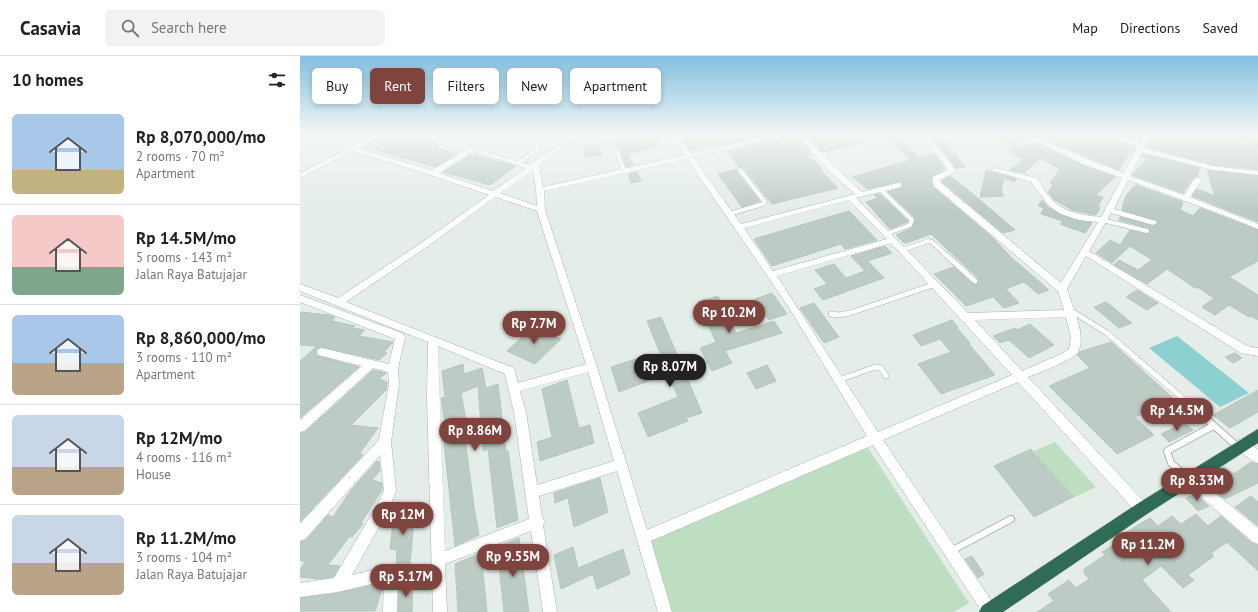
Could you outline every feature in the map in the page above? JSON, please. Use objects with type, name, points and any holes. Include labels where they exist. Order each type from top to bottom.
[{"type":"highway","points":[[989,612],[1142,509],[1258,435]]},
{"type":"street","points":[[300,176],[330,161]]},
{"type":"street","points":[[393,161],[494,193],[541,210]]},
{"type":"street","points":[[433,173],[453,161]]},
{"type":"street","points":[[509,161],[519,164],[533,165]]},
{"type":"street","points":[[338,303],[424,245],[539,161]]},
{"type":"street","points":[[540,190],[665,161]]},
{"type":"street","points":[[694,161],[771,275],[839,380],[874,438],[989,612]]},
{"type":"street","points":[[824,161],[861,195]]},
{"type":"street","points":[[643,538],[1067,356],[1074,350],[1076,337],[1062,289],[937,184],[936,179],[952,171],[945,161]]},
{"type":"street","points":[[1084,161],[1126,178],[1186,198],[1258,227]]},
{"type":"street","points":[[1062,289],[1109,210],[1134,161]]},
{"type":"street","points":[[1189,161],[1213,168],[1258,173]]},
{"type":"street","points":[[533,165],[540,190],[541,210],[592,367],[665,612]]},
{"type":"street","points":[[995,170],[1034,180],[1045,198],[1063,212],[1084,218],[1102,220]]},
{"type":"street","points":[[1186,198],[1198,180]]},
{"type":"street","points":[[739,227],[898,185]]},
{"type":"street","points":[[851,198],[936,284],[1142,509]]},
{"type":"street","points":[[1109,210],[1153,223]]},
{"type":"street","points":[[771,275],[890,237]]},
{"type":"street","points":[[1085,252],[1245,350],[1258,352]]},
{"type":"street","points":[[300,287],[510,371],[515,388],[538,522],[550,612]]},
{"type":"street","points":[[300,298],[399,336],[400,340],[393,369],[394,384],[385,442],[390,491],[388,498],[338,585]]},
{"type":"street","points":[[966,317],[1068,311]]},
{"type":"street","points":[[433,340],[433,397],[440,612]]},
{"type":"street","points":[[322,352],[370,365],[393,369]]},
{"type":"street","points":[[300,427],[370,365]]},
{"type":"street","points":[[515,388],[592,367]]},
{"type":"street","points":[[300,534],[385,442]]},
{"type":"street","points":[[1240,446],[1258,458]]},
{"type":"street","points":[[533,492],[621,464]]},
{"type":"street","points":[[1189,479],[1258,537]]},
{"type":"street","points":[[438,560],[538,522]]},
{"type":"street","points":[[300,590],[338,585],[385,574],[389,575],[391,579],[390,612]]},
{"type":"lane","points":[[519,164],[522,161]]},
{"type":"lane","points":[[620,161],[624,171]]},
{"type":"lane","points":[[729,214],[765,202],[740,170]]},
{"type":"lane","points":[[880,189],[912,220],[910,225],[890,237]]},
{"type":"lane","points":[[1102,220],[1147,231]]},
{"type":"lane","points":[[903,250],[928,241],[932,242],[975,281]]},
{"type":"lane","points":[[831,314],[839,315],[850,312],[936,284]]},
{"type":"lane","points":[[1068,311],[1107,333],[1213,426],[1240,446]]},
{"type":"lane","points":[[839,380],[875,367],[881,368],[886,376]]},
{"type":"lane","points":[[1189,479],[1170,462],[1167,456],[1167,451],[1213,426]]},
{"type":"lane","points":[[950,551],[1011,519]]},
{"type":"green space","points":[[1055,442],[1096,487],[1073,498],[1034,451]]},
{"type":"green space","points":[[868,448],[969,603],[954,612],[670,612],[649,541]]},
{"type":"water","points":[[1177,336],[1249,393],[1220,407],[1149,348]]},
{"type":"building","points":[[414,161],[445,161],[435,167]]},
{"type":"building","points":[[460,161],[497,161],[516,166],[490,185],[443,172]]},
{"type":"building","points":[[624,161],[631,161],[633,165],[626,167]]},
{"type":"building","points":[[734,161],[814,161],[822,169],[819,169],[838,188],[772,204],[743,168],[738,167]]},
{"type":"building","points":[[907,161],[940,161],[945,169],[941,169],[943,171],[932,176],[931,179],[933,187],[992,237],[1013,259],[1049,290],[1038,294],[1024,282],[1006,289],[1019,303],[1004,308],[993,297],[966,306],[934,274],[954,267],[974,285],[978,283],[978,278],[931,234],[906,243],[904,243],[896,235],[912,228],[915,221],[914,217],[888,192],[902,188],[902,182],[867,189],[853,177]]},
{"type":"building","points":[[951,161],[960,161],[965,167],[956,168]]},
{"type":"building","points":[[1021,161],[1037,161],[1024,173],[1010,170]]},
{"type":"building","points":[[1045,161],[1074,161],[1115,177],[1096,195],[1103,197],[1098,206],[1100,208],[1096,215],[1072,210],[1053,199],[1048,192],[1053,185],[1050,183],[1060,169]]},
{"type":"building","points":[[1097,161],[1124,161],[1119,170]]},
{"type":"building","points":[[1146,161],[1171,161],[1200,168],[1197,176],[1194,177],[1183,193],[1132,175]]},
{"type":"building","points":[[1258,161],[1258,169],[1213,165],[1205,162]]},
{"type":"building","points":[[737,169],[737,172],[760,201],[742,207],[718,174]]},
{"type":"building","points":[[1207,170],[1258,176],[1258,222],[1192,196],[1197,189],[1215,196]]},
{"type":"building","points":[[986,171],[1017,179],[1014,182],[1004,178],[1001,191],[1004,196],[980,197]]},
{"type":"building","points":[[637,172],[641,181],[631,183],[628,174]]},
{"type":"building","points":[[950,176],[1015,230],[1003,233],[942,182]]},
{"type":"building","points":[[1136,185],[1183,202],[1180,210],[1193,216],[1200,208],[1258,230],[1258,261],[1229,277],[1258,295],[1258,320],[1251,316],[1249,317],[1229,305],[1215,315],[1202,307],[1214,298],[1197,287],[1195,288],[1167,269],[1147,284],[1114,265],[1119,260],[1138,270],[1152,260],[1130,246],[1112,263],[1096,253],[1110,240],[1120,245],[1130,230],[1147,234],[1150,232],[1148,228],[1119,220],[1120,217],[1153,226],[1158,223],[1156,220],[1122,210],[1126,195]]},
{"type":"building","points":[[880,194],[908,221],[907,222],[890,229],[866,202],[878,198],[874,195]]},
{"type":"building","points":[[1042,200],[1048,207],[1061,215],[1079,221],[1092,223],[1085,233],[1060,224],[1063,221],[1041,214],[1044,208],[1038,206]]},
{"type":"building","points":[[849,211],[877,240],[845,249],[841,244],[772,266],[754,239]]},
{"type":"building","points":[[885,246],[892,253],[868,261],[884,278],[823,300],[814,289],[827,284],[815,270],[834,264],[846,278],[865,271],[851,256]]},
{"type":"building","points":[[1137,290],[1158,303],[1147,310],[1126,297]]},
{"type":"building","points":[[772,293],[787,314],[769,320],[755,299]]},
{"type":"building","points":[[718,296],[736,333],[774,321],[782,333],[725,351],[732,363],[712,371],[700,348],[716,342],[698,302]]},
{"type":"building","points":[[1106,302],[1132,323],[1119,328],[1094,307]]},
{"type":"building","points":[[814,303],[839,337],[824,343],[800,308]]},
{"type":"building","points":[[300,312],[329,315],[335,317],[332,321],[355,326],[352,328],[365,330],[359,336],[393,342],[384,352],[387,353],[379,360],[322,347],[318,348],[316,352],[318,356],[359,367],[300,418],[300,361],[317,346],[300,345]]},
{"type":"building","points":[[661,317],[702,413],[686,418],[688,421],[648,437],[638,413],[678,397],[647,321]]},
{"type":"building","points":[[952,320],[970,343],[968,343],[995,375],[941,394],[918,364],[951,352],[940,339],[921,346],[913,335]]},
{"type":"building","points":[[1030,324],[1054,345],[1029,358],[1009,340],[1000,343],[993,336],[1015,328],[1017,330]]},
{"type":"building","points":[[533,327],[561,339],[535,364],[507,351]]},
{"type":"building","points":[[1111,342],[1175,400],[1135,417],[1154,435],[1117,454],[1049,386],[1090,368],[1077,355],[1079,352]]},
{"type":"building","points":[[1235,353],[1242,358],[1233,363],[1225,357]]},
{"type":"building","points":[[642,357],[651,380],[619,392],[611,367]]},
{"type":"building","points":[[463,364],[464,374],[482,368],[486,388],[498,384],[506,452],[508,451],[518,520],[497,528],[488,449],[483,451],[478,386],[461,393],[469,437],[465,438],[479,535],[455,546],[442,424],[445,423],[441,398],[445,397],[442,371]]},
{"type":"building","points":[[767,365],[776,381],[756,389],[747,373]]},
{"type":"building","points":[[373,370],[386,373],[379,379],[387,382],[386,390],[351,425],[378,428],[360,453],[363,455],[300,522],[300,433],[305,432]]},
{"type":"building","points":[[567,380],[579,428],[590,425],[594,443],[540,461],[537,442],[552,437],[542,389]]},
{"type":"building","points":[[1258,390],[1258,412],[1230,428],[1213,415]]},
{"type":"building","points":[[1184,423],[1193,430],[1169,442],[1161,434]]},
{"type":"building","points":[[1031,449],[1073,497],[1034,517],[994,466]]},
{"type":"building","points":[[377,461],[379,462],[380,471],[372,480],[382,483],[382,490],[361,523],[363,524],[352,537],[349,537],[328,565],[340,566],[333,577],[318,579],[300,577],[300,570],[305,562],[300,560],[300,542],[306,540],[328,515],[333,517],[351,490]]},
{"type":"building","points":[[1251,462],[1258,464],[1258,483],[1225,499],[1205,483],[1216,475],[1214,473],[1224,467],[1234,474]]},
{"type":"building","points":[[600,478],[608,512],[574,527],[568,498],[555,503],[554,493]]},
{"type":"building","points":[[1195,494],[1209,506],[1198,511],[1186,498]]},
{"type":"building","points":[[1251,496],[1258,502],[1258,526],[1235,507]]},
{"type":"building","points":[[415,508],[410,564],[396,568],[397,550],[390,549],[394,514]]},
{"type":"building","points":[[1196,514],[1208,526],[1221,516],[1252,543],[1258,545],[1258,571],[1227,542],[1211,553],[1214,556],[1188,575],[1194,580],[1183,588],[1161,566],[1142,580],[1171,612],[1037,612],[1054,601],[1048,594],[1069,580],[1076,588],[1089,579],[1084,573],[1084,569],[1105,555],[1102,552],[1130,535],[1127,532],[1138,525],[1150,518],[1158,526],[1172,516],[1181,524]]},
{"type":"building","points":[[519,538],[529,612],[504,612],[497,547]]},
{"type":"building","points":[[573,547],[578,568],[623,549],[630,574],[597,589],[593,574],[561,589],[554,555]]},
{"type":"building","points":[[481,553],[487,612],[458,612],[455,564]]},
{"type":"building","points":[[972,556],[984,574],[978,578],[965,559]]},
{"type":"building","points":[[413,581],[412,612],[398,612],[399,586]]},
{"type":"building","points":[[382,583],[382,590],[375,611],[300,611],[300,598],[338,593]]}]
